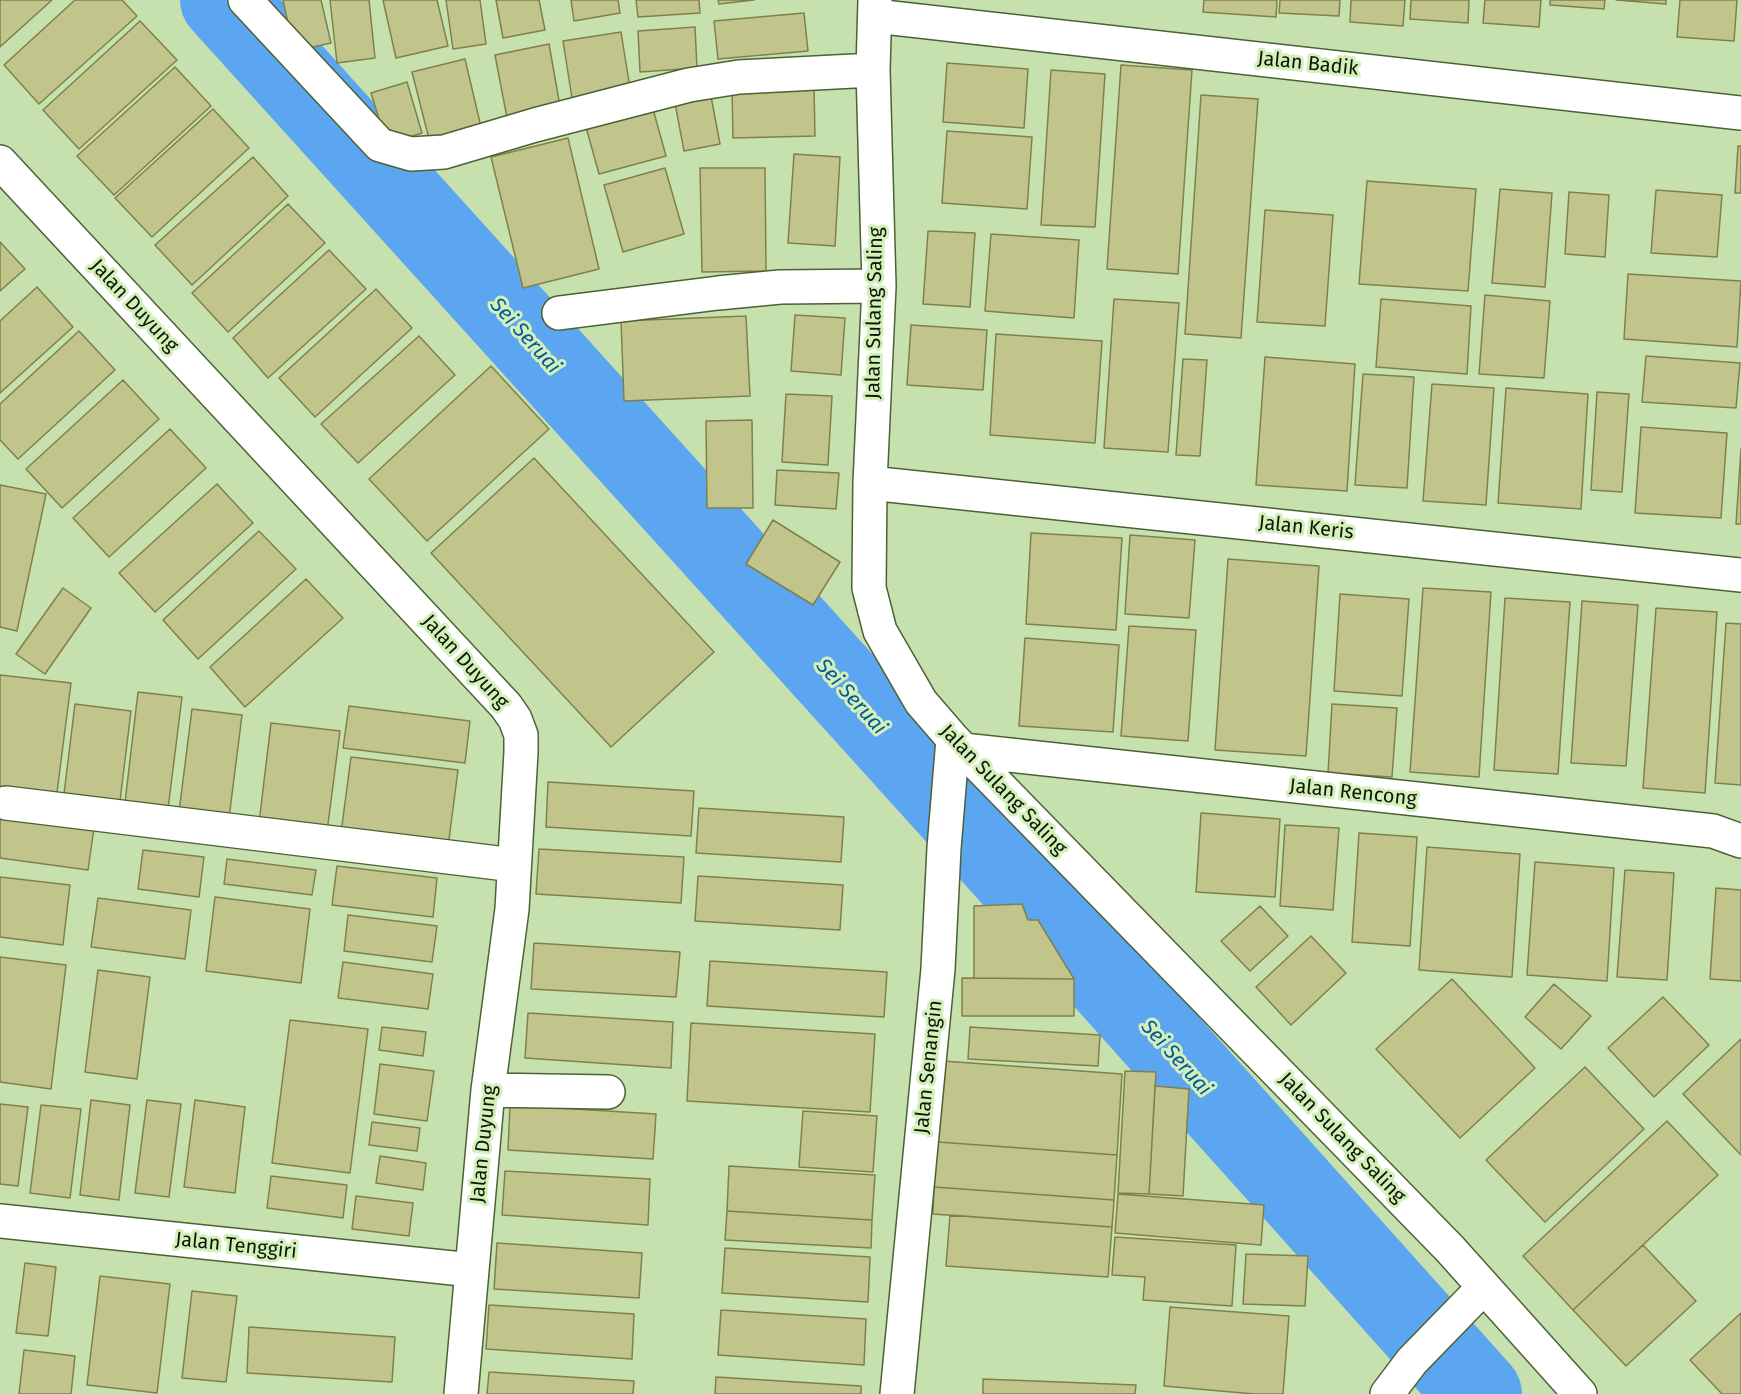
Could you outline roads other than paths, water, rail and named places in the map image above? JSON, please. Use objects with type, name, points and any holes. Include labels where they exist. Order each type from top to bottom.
[{"type":"street","points":[[245,0],[380,145],[411,154],[444,152],[535,125],[689,85],[739,77],[873,70]]},
{"type":"street","name":"Jalan Sulang Saling","points":[[875,8],[873,70],[879,286],[870,483],[869,588],[880,631],[921,702],[956,751],[1433,1232],[1473,1299],[1580,1394]]},
{"type":"street","name":"Jalan Badik","points":[[875,8],[1741,113]]},
{"type":"street","name":"Jalan Duyung","points":[[0,162],[506,706],[515,719],[521,735],[512,909],[488,1090],[461,1394]]},
{"type":"street","points":[[559,314],[718,293],[780,288],[879,286]]},
{"type":"street","name":"Jalan Keris","points":[[870,483],[1741,574]]},
{"type":"street","name":"Jalan Rencong","points":[[956,751],[1713,831],[1741,841]]},
{"type":"street","name":"Jalan Senangin","points":[[897,1394],[938,969],[944,848],[956,751]]},
{"type":"street","points":[[6,803],[514,865]]},
{"type":"street","points":[[488,1090],[608,1092]]},
{"type":"street","name":"Jalan Tenggiri","points":[[0,1221],[472,1270]]},
{"type":"street","points":[[1387,1394],[1412,1361],[1473,1299]]},
{"type":"waterway","name":"Sei Seruai","points":[[223,0],[988,846],[1479,1394]]}]
